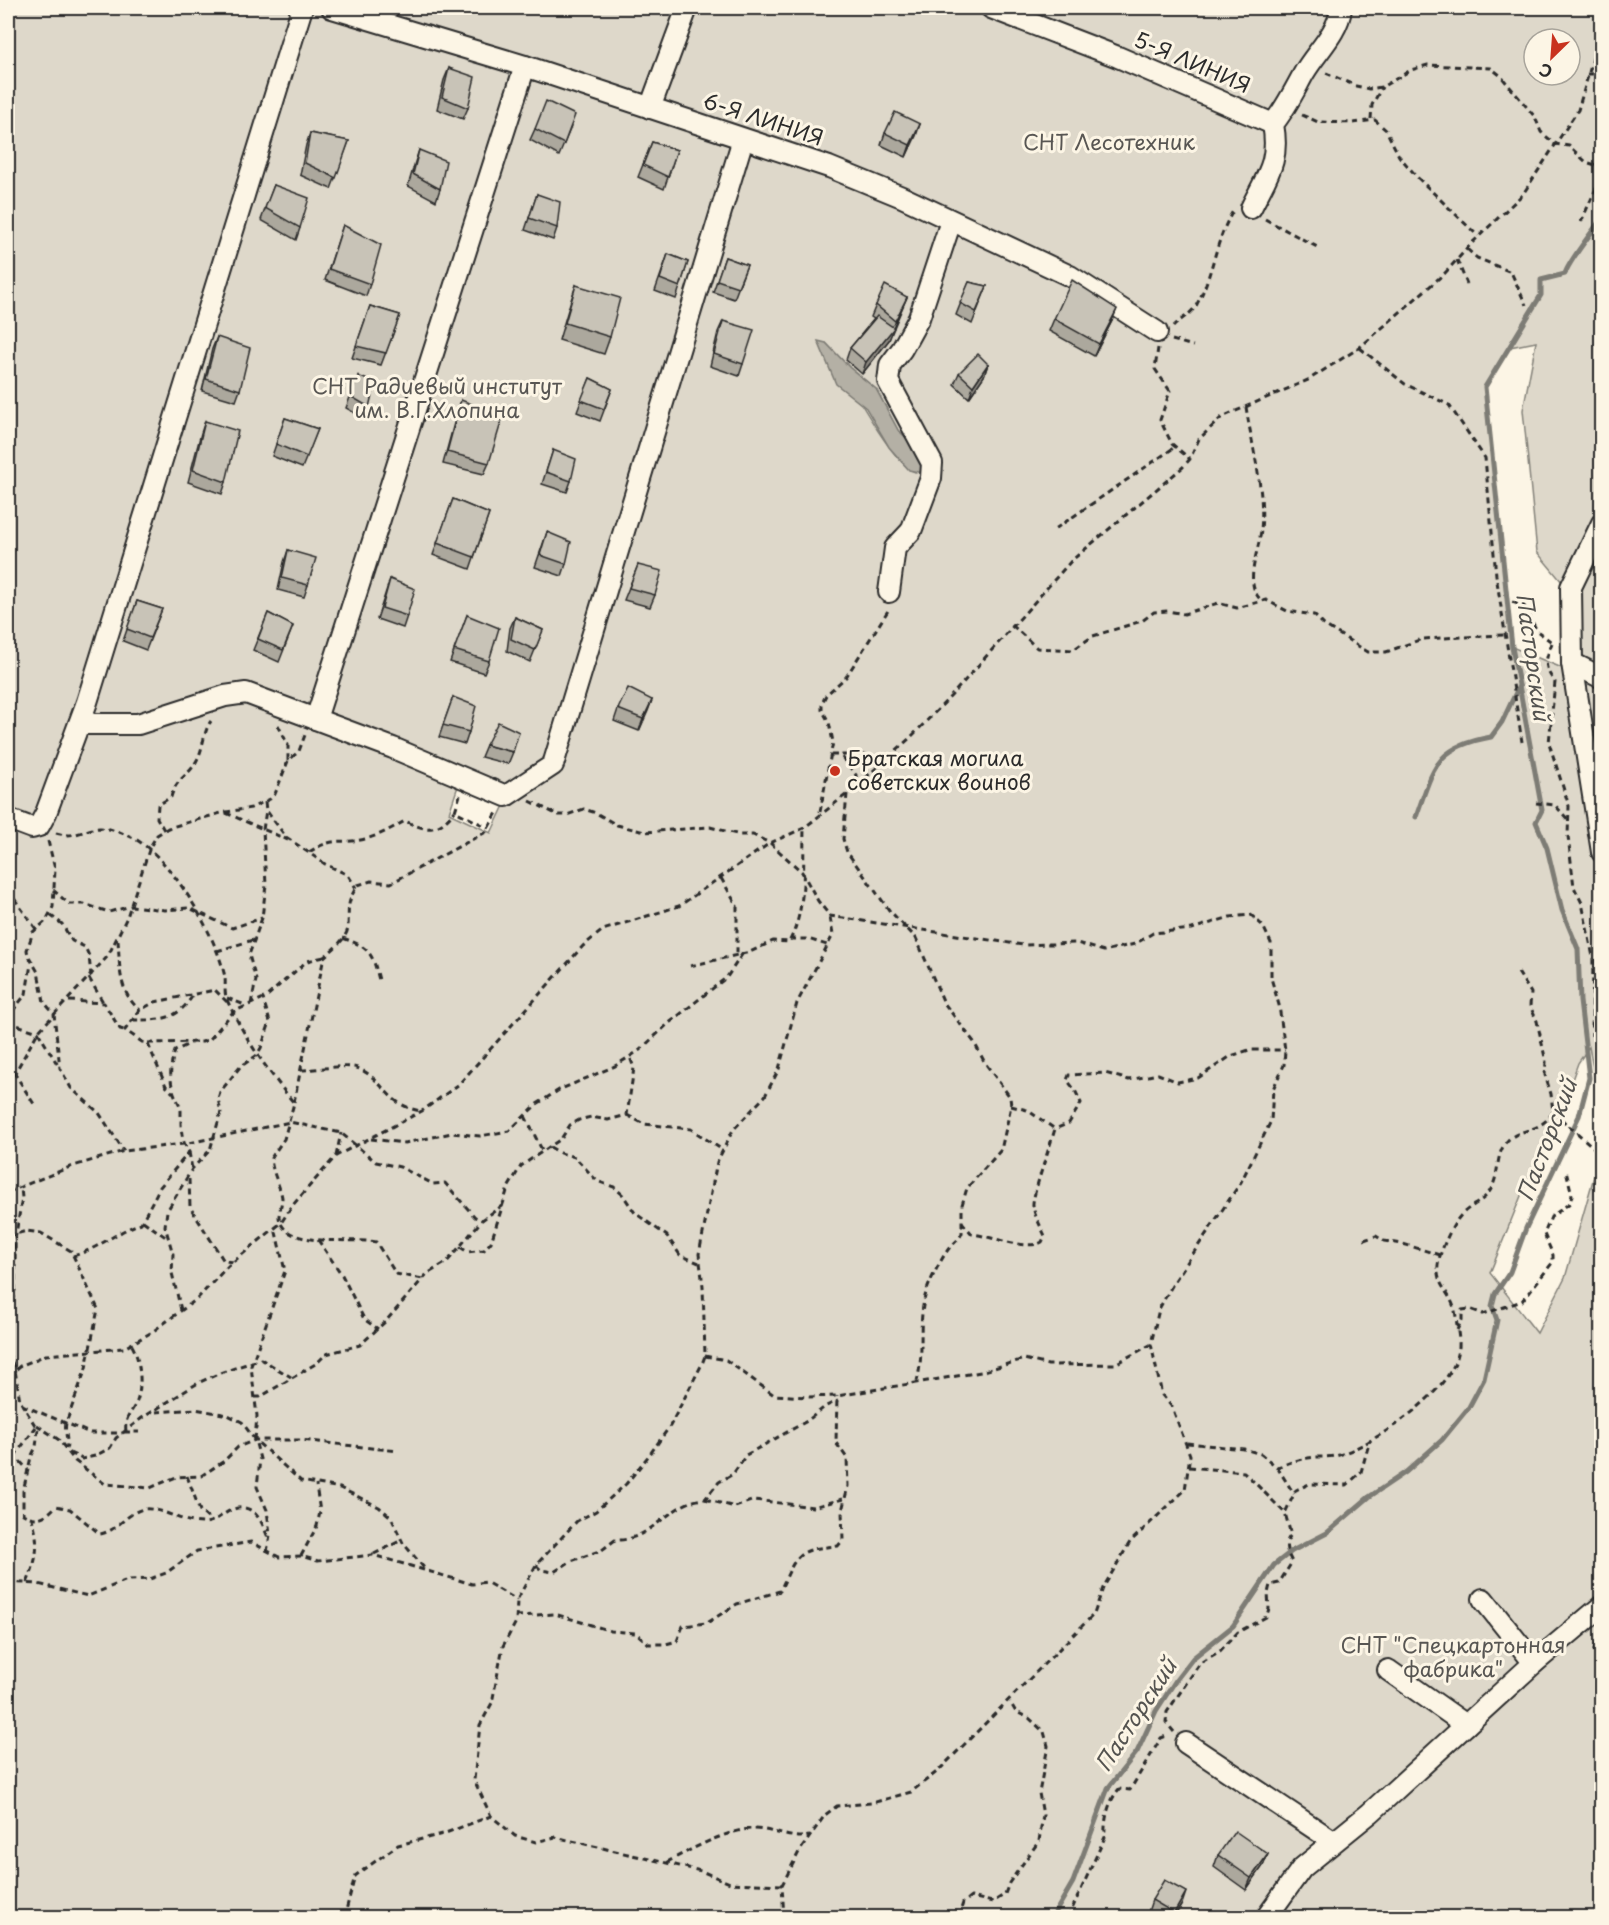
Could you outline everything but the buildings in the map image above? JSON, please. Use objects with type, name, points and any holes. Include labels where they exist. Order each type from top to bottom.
[{"type":"street","points":[[8,819],[32,828],[43,826],[79,724],[302,8]]},
{"type":"street","name":"6-Я ЛИНИЯ","points":[[332,8],[525,66],[829,167],[1070,276],[1162,335]]},
{"type":"street","points":[[650,108],[687,8]]},
{"type":"street","name":"5-Я ЛИНИЯ","points":[[991,8],[1118,57],[1273,124]]},
{"type":"street","points":[[1251,208],[1275,160],[1277,143],[1273,124],[1286,109],[1304,74],[1339,21],[1341,9]]},
{"type":"street","points":[[316,719],[525,66]]},
{"type":"street","points":[[79,724],[138,724],[225,696],[246,693],[393,748],[507,796],[553,765],[743,139]]},
{"type":"street","points":[[889,592],[895,548],[911,531],[932,477],[932,463],[888,381],[890,365],[902,349],[919,318],[951,221]]},
{"type":"street","points":[[1601,845],[1572,663],[1572,587],[1602,523]]},
{"type":"street","points":[[1572,663],[1602,678]]},
{"type":"street","points":[[1484,1599],[1534,1663]]},
{"type":"street","points":[[1266,1917],[1302,1868],[1370,1813],[1534,1663],[1602,1606]]},
{"type":"street","points":[[1388,1670],[1466,1725]]},
{"type":"street","points":[[1180,1738],[1333,1841]]},
{"type":"path","points":[[8,1376],[15,1370],[46,1355],[124,1348],[181,1311],[282,1222],[292,1206],[336,1156],[422,1111],[458,1085],[583,946],[603,930],[679,906],[770,843],[804,828],[847,794],[909,739],[974,672],[1012,625],[1071,561],[1190,459],[1199,439],[1222,417],[1308,380],[1359,348],[1394,315],[1423,293],[1478,236],[1523,194],[1543,167],[1555,144],[1578,110],[1602,28]]},
{"type":"path","points":[[1304,74],[1331,73],[1356,86],[1369,89],[1382,87],[1411,70],[1428,65],[1491,68],[1500,75],[1535,117],[1541,132],[1555,144],[1569,147],[1586,162],[1602,167]]},
{"type":"path","points":[[1587,74],[1602,74]]},
{"type":"path","points":[[1371,119],[1372,105],[1382,87]]},
{"type":"path","points":[[1286,109],[1318,122],[1353,123],[1371,119],[1386,130],[1399,156],[1418,178],[1478,236]]},
{"type":"path","points":[[1581,222],[1602,175]]},
{"type":"path","points":[[1190,459],[1175,447],[1160,420],[1170,397],[1169,387],[1155,369],[1162,335],[1196,307],[1204,290],[1217,242],[1234,209],[1251,208],[1263,218],[1319,248]]},
{"type":"path","points":[[1467,249],[1478,258],[1511,272],[1526,305]]},
{"type":"path","points":[[1457,260],[1467,284]]},
{"type":"path","points":[[1162,335],[1193,346]]},
{"type":"path","points":[[1359,348],[1405,384],[1449,405],[1485,458],[1505,635],[1522,742]]},
{"type":"path","points":[[1246,407],[1262,499],[1260,546],[1252,579],[1256,595],[1262,601]]},
{"type":"path","points":[[1055,529],[1175,447]]},
{"type":"path","points":[[820,814],[833,742],[822,704],[826,695],[846,677],[883,622],[889,610],[889,592]]},
{"type":"path","points":[[1012,625],[1037,648],[1073,650],[1093,636],[1142,621],[1154,612],[1168,611],[1184,614],[1218,603],[1237,608],[1266,600],[1287,611],[1314,615],[1324,625],[1368,652],[1386,652],[1422,639],[1505,635]]},
{"type":"path","points":[[1512,602],[1524,606],[1537,631],[1552,643],[1560,646]]},
{"type":"path","points":[[1552,643],[1545,664],[1546,670],[1555,682],[1549,743],[1569,806],[1568,836],[1574,887],[1582,903],[1593,957],[1592,1036]]},
{"type":"path","points":[[164,831],[157,818],[158,805],[171,797],[175,782],[191,771],[205,745],[206,728],[215,708],[225,696]]},
{"type":"path","points":[[8,1085],[38,1032],[91,977],[118,939],[150,847],[157,835],[224,812],[251,808],[275,794],[288,761],[288,745],[277,723],[279,706]]},
{"type":"path","points":[[288,761],[299,751],[308,729],[316,719]]},
{"type":"path","points":[[831,755],[865,755],[881,763]]},
{"type":"path","points":[[841,755],[856,775],[855,786]]},
{"type":"path","points":[[309,852],[331,841],[362,840],[379,835],[405,821],[427,830],[444,825],[455,811],[466,780]]},
{"type":"path","points":[[847,794],[843,839],[847,852],[889,910],[916,938],[944,1003],[953,1018],[974,1042],[985,1063],[1010,1096],[1011,1106],[1001,1150],[967,1188],[962,1205],[960,1239],[949,1248],[931,1279],[925,1296],[924,1315],[919,1332],[923,1354],[917,1381]]},
{"type":"path","points":[[423,1279],[396,1274],[376,1242],[361,1239],[318,1240],[290,1235],[279,1217],[282,1197],[273,1175],[271,1158],[284,1139],[290,1122],[324,957],[348,928],[348,900],[356,888],[371,881],[391,884],[486,832],[507,796],[532,802],[558,815],[567,815],[584,809],[617,825],[645,832],[710,828],[740,835],[753,835],[770,843],[802,872],[818,901],[830,916],[833,935],[797,1003],[779,1069],[765,1096],[733,1130],[717,1162],[699,1263],[703,1286],[705,1356],[670,1426],[626,1484],[596,1511],[577,1521],[536,1565],[517,1600],[516,1616],[503,1646],[492,1703],[480,1725],[474,1780],[491,1816],[515,1836],[536,1842],[555,1837],[667,1862],[701,1871],[730,1883],[782,1885]]},
{"type":"path","points":[[251,1004],[256,980],[249,955],[262,918],[266,885],[263,830],[265,801]]},
{"type":"path","points":[[1536,803],[1545,802],[1555,805],[1570,822]]},
{"type":"path","points":[[266,810],[292,841]]},
{"type":"path","points":[[455,811],[489,828]]},
{"type":"path","points":[[224,812],[292,841],[348,875],[356,888]]},
{"type":"path","points":[[43,826],[69,837],[100,828],[126,834],[150,847],[189,899],[208,931],[225,976],[226,998],[256,1056],[294,1103]]},
{"type":"path","points":[[43,826],[55,869],[52,889],[53,907],[50,915],[36,929],[27,950],[42,984],[44,1002],[54,1014],[60,1068]]},
{"type":"path","points":[[690,966],[750,952],[773,941],[789,942],[804,896],[802,872],[804,828]]},
{"type":"path","points":[[721,878],[737,906],[737,954]]},
{"type":"path","points":[[52,889],[69,904],[84,904],[109,912],[131,906],[165,910],[189,908],[232,928],[262,918]]},
{"type":"path","points":[[8,890],[36,929]]},
{"type":"path","points":[[50,915],[62,924],[72,941],[85,947],[89,956],[91,977],[120,1029],[142,1042],[192,1042],[210,1039],[227,1016],[263,999],[307,961],[324,957]]},
{"type":"path","points":[[784,1917],[782,1885],[809,1836],[825,1815],[837,1806],[872,1803],[911,1792],[938,1771],[1010,1702],[1094,1614],[1103,1588],[1130,1542],[1185,1490],[1190,1455],[1172,1407],[1162,1395],[1150,1344],[1159,1309],[1174,1282],[1241,1182],[1271,1121],[1273,1089],[1284,1065],[1286,1050],[1279,1005],[1271,978],[1271,943],[1263,926],[1251,915],[1230,917],[1192,929],[1153,933],[1135,944],[1104,951],[1077,943],[1023,945],[830,916]]},
{"type":"path","points":[[342,938],[362,945],[373,955],[378,980]]},
{"type":"path","points":[[118,939],[121,983],[131,1003],[140,1010]]},
{"type":"path","points":[[790,939],[808,939],[827,945]]},
{"type":"path","points":[[217,951],[253,940]]},
{"type":"path","points":[[369,1139],[405,1143],[452,1133],[480,1136],[509,1131],[537,1104],[559,1090],[630,1057],[727,977],[743,953]]},
{"type":"path","points":[[8,1042],[11,1013],[26,994],[30,960]]},
{"type":"path","points":[[1516,969],[1531,993],[1530,1006],[1537,1021],[1546,1062],[1545,1075],[1551,1094],[1553,1112],[1600,1153]]},
{"type":"path","points":[[124,1030],[140,1010],[155,1002],[215,990],[229,1004]]},
{"type":"path","points":[[132,1020],[173,1017],[185,1009],[193,995]]},
{"type":"path","points":[[226,998],[247,1006]]},
{"type":"path","points":[[181,1311],[172,1273],[173,1254],[167,1238],[167,1211],[189,1178],[192,1169],[210,1150],[221,1112],[218,1099],[220,1092],[240,1067],[256,1056],[270,1022],[263,999]]},
{"type":"path","points":[[69,1001],[104,1004]]},
{"type":"path","points":[[227,1016],[237,1019]]},
{"type":"path","points":[[9,1022],[38,1032],[71,1088],[99,1113],[124,1151]]},
{"type":"path","points":[[147,1042],[166,1086],[176,1097]]},
{"type":"path","points":[[192,1042],[175,1051],[169,1068],[181,1110],[179,1117],[184,1144],[189,1152],[192,1169]]},
{"type":"path","points":[[1055,1130],[1070,1123],[1081,1103],[1067,1080],[1069,1075],[1105,1074],[1129,1080],[1158,1074],[1178,1082],[1198,1078],[1232,1056],[1249,1050],[1286,1050]]},
{"type":"path","points":[[627,1115],[634,1068],[630,1057]]},
{"type":"path","points":[[8,1064],[34,1104]]},
{"type":"path","points":[[301,1070],[354,1067],[371,1076],[393,1101],[406,1108],[422,1111]]},
{"type":"path","points":[[1011,1106],[1034,1114],[1055,1130]]},
{"type":"path","points":[[1277,1467],[1308,1458],[1338,1455],[1370,1440],[1435,1392],[1458,1353],[1454,1306],[1439,1282],[1440,1255],[1454,1224],[1463,1213],[1482,1200],[1492,1188],[1502,1148],[1516,1135],[1538,1128],[1553,1112]]},
{"type":"path","points":[[460,1247],[468,1252],[484,1250],[490,1242],[514,1175],[521,1166],[561,1139],[570,1125],[579,1120],[591,1117],[608,1120],[627,1115],[644,1124],[691,1129],[721,1150]]},
{"type":"path","points":[[525,1116],[543,1152]]},
{"type":"path","points":[[8,1193],[70,1167],[124,1151],[213,1139],[290,1122],[341,1133],[376,1162],[400,1167],[433,1184],[445,1183],[475,1217],[482,1220]]},
{"type":"path","points":[[962,1221],[972,1234],[1002,1239],[1022,1246],[1042,1242],[1045,1236],[1035,1213],[1033,1194],[1046,1164],[1055,1130]]},
{"type":"path","points":[[336,1156],[341,1133]]},
{"type":"path","points":[[550,1147],[574,1157],[597,1181],[614,1187],[623,1195],[635,1213],[667,1236],[680,1254],[699,1263]]},
{"type":"path","points":[[73,1256],[90,1251],[142,1221],[160,1187],[189,1152]]},
{"type":"path","points":[[1457,1330],[1462,1320],[1462,1310],[1470,1309],[1483,1314],[1522,1301],[1550,1269],[1553,1255],[1544,1234],[1551,1217],[1570,1203],[1572,1195],[1566,1170]]},
{"type":"path","points":[[189,1178],[190,1208],[224,1261],[235,1262]]},
{"type":"path","points":[[8,1322],[15,1294],[16,1233],[22,1198],[21,1188]]},
{"type":"path","points":[[255,1397],[260,1397],[317,1363],[326,1354],[360,1345],[378,1329],[423,1279],[447,1262],[482,1220],[503,1205]]},
{"type":"path","points":[[142,1221],[167,1238]]},
{"type":"path","points":[[267,1552],[270,1540],[266,1502],[257,1487],[260,1459],[255,1440],[257,1416],[252,1363],[285,1271],[275,1228]]},
{"type":"path","points":[[8,1236],[16,1233],[41,1233],[71,1251],[98,1310],[86,1368],[66,1423],[67,1451]]},
{"type":"path","points":[[1364,1240],[1376,1236],[1384,1241],[1440,1255]]},
{"type":"path","points":[[318,1240],[342,1275],[364,1319],[378,1329]]},
{"type":"path","points":[[124,1432],[124,1422],[139,1393],[137,1358],[131,1344]]},
{"type":"path","points":[[705,1356],[726,1360],[774,1395],[837,1396],[981,1372],[1024,1359],[1048,1365],[1115,1364],[1150,1344]]},
{"type":"path","points":[[8,1352],[15,1370],[22,1405],[35,1426],[38,1439],[23,1491],[24,1514],[32,1519],[40,1518],[56,1506],[63,1507],[70,1509],[100,1534],[112,1532],[141,1509],[155,1509],[186,1523],[212,1522],[229,1509],[245,1508],[259,1516],[270,1540]]},
{"type":"path","points":[[67,1451],[82,1459],[95,1456],[110,1448],[124,1432],[198,1383],[220,1373],[267,1361],[291,1377]]},
{"type":"path","points":[[516,1616],[555,1614],[611,1631],[636,1633],[648,1644],[666,1644],[676,1641],[683,1626],[707,1623],[737,1604],[780,1591],[793,1562],[810,1548],[838,1546],[843,1540],[844,1499],[848,1486],[843,1451],[836,1443],[837,1396]]},
{"type":"path","points":[[705,1499],[719,1482],[733,1474],[746,1455],[838,1401]]},
{"type":"path","points":[[22,1405],[90,1433],[139,1432]]},
{"type":"path","points":[[156,1412],[183,1408],[228,1415],[242,1422],[255,1440],[300,1481],[340,1488],[379,1507],[391,1517],[402,1540],[425,1570]]},
{"type":"path","points":[[35,1426],[50,1433],[75,1461],[105,1484],[150,1488],[176,1477],[201,1476],[224,1461],[238,1447],[255,1440],[301,1440],[398,1451]]},
{"type":"path","points":[[8,1465],[35,1426]]},
{"type":"path","points":[[1285,1513],[1296,1490],[1309,1484],[1347,1485],[1361,1472],[1370,1440]]},
{"type":"path","points":[[1186,1443],[1244,1449],[1261,1454],[1277,1467],[1294,1494]]},
{"type":"path","points":[[11,1458],[17,1458],[23,1462],[28,1471]]},
{"type":"path","points":[[1180,1738],[1166,1722],[1167,1712],[1200,1663],[1220,1651],[1238,1632],[1266,1617],[1270,1585],[1279,1583],[1292,1562],[1287,1551],[1287,1539],[1291,1535],[1291,1526],[1285,1513],[1244,1472],[1189,1467]]},
{"type":"path","points":[[187,1476],[200,1511],[212,1522]]},
{"type":"path","points":[[301,1556],[317,1526],[320,1512],[316,1485]]},
{"type":"path","points":[[536,1565],[541,1570],[554,1572],[571,1562],[602,1550],[615,1540],[627,1541],[640,1535],[691,1500],[705,1499],[735,1507],[753,1500],[765,1500],[788,1506],[813,1507],[844,1499]]},
{"type":"path","points":[[27,1583],[36,1561],[39,1540],[32,1519]]},
{"type":"path","points":[[8,1582],[27,1583],[88,1596],[127,1580],[150,1580],[166,1573],[196,1551],[251,1542],[279,1557],[301,1556],[318,1561],[373,1555],[402,1540]]},
{"type":"path","points":[[373,1555],[472,1584],[486,1582],[517,1600]]},
{"type":"path","points":[[958,1917],[963,1903],[971,1897],[993,1902],[1005,1894],[1009,1883],[1039,1841],[1043,1815],[1039,1793],[1048,1746],[1044,1732],[1029,1718],[1016,1712],[1010,1702]]},
{"type":"path","points":[[1068,1917],[1105,1837],[1104,1823],[1114,1796],[1119,1789],[1130,1790],[1161,1738],[1180,1738]]},
{"type":"path","points":[[344,1917],[355,1876],[398,1845],[443,1834],[491,1816]]},
{"type":"path","points":[[667,1862],[707,1841],[753,1828],[799,1838],[809,1836]]},
{"type":"green space","points":[[8,8],[1601,8],[1601,1109],[1589,1047],[1578,1063],[1553,1133],[1531,1171],[1490,1273],[1537,1333],[1565,1278],[1601,1152],[1601,1917],[8,1918]],"holes":[[[1536,342],[1523,410],[1537,552],[1572,594],[1574,673],[1512,647],[1485,387],[1510,347]],[[826,343],[850,368],[876,389],[898,430],[916,447],[915,472],[893,452],[881,435]],[[460,780],[508,797],[491,833],[449,813]]]},
{"type":"shaded area","points":[[818,341],[826,343],[850,368],[876,389],[898,430],[916,447],[925,466],[923,473],[909,470],[889,447],[866,408],[836,384]]},
{"type":"waterway","name":"Пасторский","points":[[1052,1918],[1073,1882],[1108,1788],[1137,1752],[1156,1711],[1193,1658],[1233,1626],[1274,1565],[1292,1551],[1327,1533],[1369,1497],[1406,1472],[1442,1440],[1469,1407],[1484,1379],[1497,1320],[1492,1306],[1495,1294],[1510,1272],[1526,1228],[1579,1116],[1589,1078],[1580,1001],[1578,949],[1562,910],[1547,848],[1536,822],[1542,810],[1512,647],[1485,387],[1541,295],[1541,280],[1565,274],[1576,254],[1602,218]]},
{"type":"waterway","points":[[1416,817],[1427,785],[1439,762],[1458,747],[1491,737],[1502,722],[1519,686]]},
{"type":"place","name":"Братская могила советских воинов","points":[[835,771]]},
{"type":"park label","name":"СНТ Лесотехник","points":[[1109,143]]},
{"type":"park label","name":"СНТ Радиевый институт им. В.Г.Хлопина","points":[[437,399]]},
{"type":"park label","name":"СНТ \"Спецкартонная фабрика\"","points":[[1453,1658]]}]
